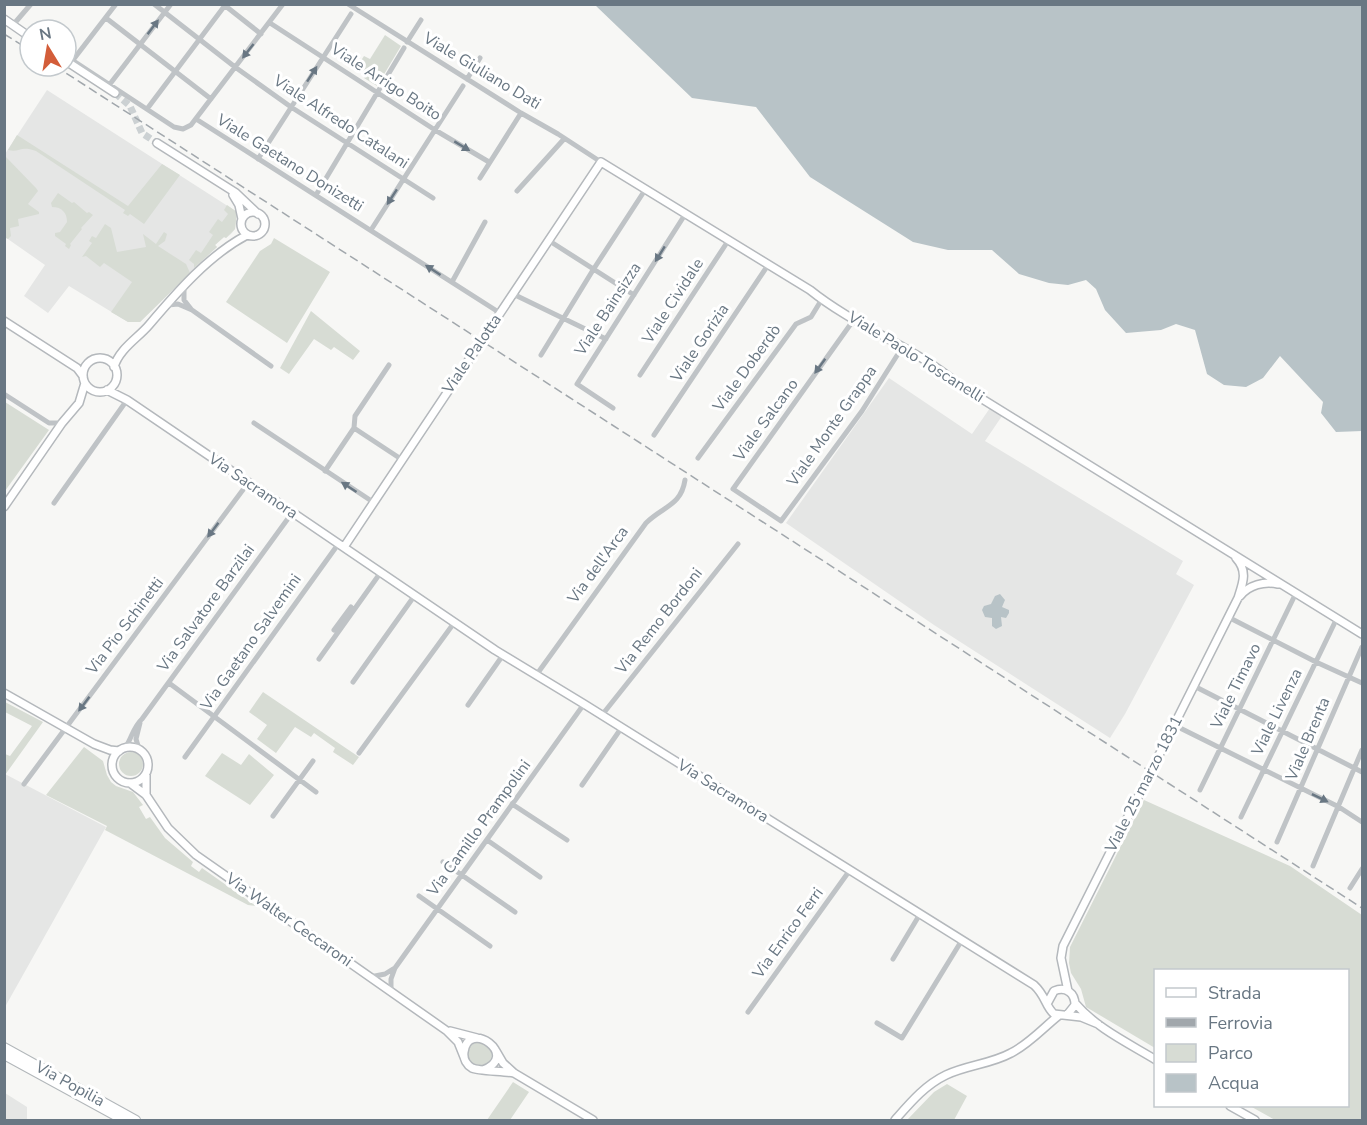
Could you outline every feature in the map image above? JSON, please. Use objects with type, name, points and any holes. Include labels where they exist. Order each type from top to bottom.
[{"type":"main road","name":"Via Popilia","points":[[4,1047],[136,1120]]},
{"type":"main road","name":"Via Popilia","points":[[4,1055],[123,1120]]},
{"type":"street","points":[[4,19],[16,27],[31,4]]},
{"type":"street","points":[[78,51],[116,4]]},
{"type":"street","name":"Viale Alfredo Catalani","points":[[154,4],[291,107],[433,198]]},
{"type":"street","points":[[110,84],[171,4]]},
{"type":"street","points":[[78,65],[174,126],[187,128],[283,4]]},
{"type":"street","points":[[147,109],[225,5],[261,34]]},
{"type":"street","points":[[258,159],[323,58],[352,8]]},
{"type":"street","name":"Viale Giuliano Dati","points":[[352,8],[406,45],[467,79],[601,162]]},
{"type":"street","points":[[106,18],[211,99]]},
{"type":"street","points":[[316,195],[421,20]]},
{"type":"street","name":"Viale Arrigo Boito","points":[[270,23],[435,130],[489,162]]},
{"type":"street","points":[[467,79],[480,58]]},
{"type":"street","points":[[78,66],[115,93]]},
{"type":"street","points":[[371,230],[463,86]]},
{"type":"street","points":[[480,178],[521,113]]},
{"type":"street","name":"Viale Gaetano Donizetti","points":[[196,119],[500,313]]},
{"type":"street","points":[[518,191],[564,140]]},
{"type":"street","points":[[156,143],[227,188],[263,219],[263,229],[255,236],[247,235],[225,248]]},
{"type":"street","name":"Viale Paolo Toscanelli","points":[[601,162],[822,299],[903,346],[958,384],[1362,634]]},
{"type":"street","name":"Viale Palotta","points":[[341,545],[373,502],[601,162]]},
{"type":"street","points":[[227,188],[239,205],[247,235]]},
{"type":"street","points":[[541,355],[645,190]]},
{"type":"street","name":"Viale Bainsizza","points":[[613,408],[577,384],[686,213]]},
{"type":"street","points":[[114,367],[118,356],[164,307],[225,248],[247,214],[258,214]]},
{"type":"street","points":[[452,282],[485,222]]},
{"type":"street","points":[[548,240],[634,295]]},
{"type":"street","name":"Viale Cividale","points":[[640,375],[728,241]]},
{"type":"street","name":"Viale Gorizia","points":[[654,435],[768,265]]},
{"type":"street","points":[[184,287],[184,300],[192,310]]},
{"type":"street","points":[[513,294],[606,339]]},
{"type":"street","name":"Viale Doberdò","points":[[698,458],[796,324],[811,317],[822,299]]},
{"type":"street","points":[[164,307],[175,303],[192,310],[271,366]]},
{"type":"street","points":[[62,359],[88,363],[96,358],[115,354],[155,317]]},
{"type":"street","name":"Viale Salcano","points":[[781,521],[733,489],[855,318]]},
{"type":"street","points":[[4,321],[76,368],[90,388],[96,391]]},
{"type":"street","name":"Viale Monte Grappa","points":[[781,521],[872,396],[903,346]]},
{"type":"street","points":[[4,507],[79,403],[96,391],[107,390],[114,382],[116,372],[114,367],[104,358]]},
{"type":"street","points":[[79,403],[88,363]]},
{"type":"street","points":[[326,471],[354,428],[355,416],[388,365]]},
{"type":"street","name":"Via Sacramora","points":[[114,382],[127,400]]},
{"type":"street","name":"Via Sacramora","points":[[107,390],[127,400],[503,655],[537,674],[1034,985],[1043,993],[1048,1002]]},
{"type":"street","points":[[4,394],[49,423],[62,423]]},
{"type":"street","points":[[54,502],[127,400]]},
{"type":"street","points":[[48,446],[52,437],[69,416]]},
{"type":"street","points":[[49,423],[52,437]]},
{"type":"street","points":[[254,423],[373,502]]},
{"type":"street","points":[[354,428],[402,459]]},
{"type":"street","name":"Via dell'Arca","points":[[537,674],[646,523],[654,515],[677,501],[685,480]]},
{"type":"street","name":"Via Pio Schinetti","points":[[24,784],[248,483]]},
{"type":"street","name":"Via Salvatore Barzilai","points":[[122,749],[130,741],[136,725],[184,663],[292,513]]},
{"type":"street","name":"Via Remo Bordoni","points":[[602,715],[738,544]]},
{"type":"street","name":"Via Gaetano Salvemini","points":[[185,757],[341,545]]},
{"type":"street","name":"Viale Paolo Toscanelli","points":[[1230,552],[1240,563],[1252,586]]},
{"type":"street","points":[[1245,576],[1248,570],[1259,569],[1263,579],[1261,584]]},
{"type":"street","points":[[334,630],[380,572]]},
{"type":"street","points":[[319,659],[380,572]]},
{"type":"street","name":"Viale 25 marzo 1831","points":[[1068,991],[1060,958],[1063,945],[1238,598],[1245,576]]},
{"type":"street","points":[[1252,586],[1281,584]]},
{"type":"street","name":"Viale 25 marzo 1831","points":[[1238,598],[1252,586]]},
{"type":"street","name":"Viale Timavo","points":[[1200,790],[1296,593]]},
{"type":"street","points":[[353,682],[415,595]]},
{"type":"street","points":[[1228,617],[1362,683]]},
{"type":"street","name":"Viale Livenza","points":[[1241,817],[1337,618]]},
{"type":"street","points":[[359,753],[454,623]]},
{"type":"street","name":"Viale Brenta","points":[[1277,842],[1362,647]]},
{"type":"street","points":[[468,705],[503,655]]},
{"type":"street","points":[[169,683],[316,792]]},
{"type":"street","points":[[1194,686],[1355,766],[1362,772]]},
{"type":"street","points":[[4,693],[94,744],[107,755],[116,777],[130,783],[139,781],[146,775]]},
{"type":"street","name":"Via Camillo Prampolini","points":[[391,993],[391,979],[395,968],[584,704]]},
{"type":"street","points":[[142,719],[136,739],[139,749],[148,760],[146,795]]},
{"type":"street","points":[[1174,725],[1339,807],[1362,822]]},
{"type":"street","points":[[582,785],[622,728]]},
{"type":"street","points":[[94,744],[110,750],[139,749]]},
{"type":"street","points":[[112,763],[122,749]]},
{"type":"street","points":[[1313,866],[1362,750]]},
{"type":"street","points":[[273,816],[313,761]]},
{"type":"street","name":"Via Walter Ceccaroni","points":[[130,783],[146,795],[168,828],[196,855],[447,1030],[458,1042],[469,1066],[483,1070]]},
{"type":"street","points":[[512,804],[567,840]]},
{"type":"street","points":[[486,840],[540,877]]},
{"type":"street","points":[[443,862],[515,912]]},
{"type":"street","points":[[1350,888],[1362,869]]},
{"type":"street","name":"Via Enrico Ferri","points":[[747,1012],[850,870]]},
{"type":"street","points":[[419,896],[490,946]]},
{"type":"street","points":[[893,959],[920,914]]},
{"type":"street","points":[[877,1023],[902,1038],[962,940]]},
{"type":"street","points":[[370,977],[385,974],[395,968]]},
{"type":"street","name":"Viale 25 marzo 1831","points":[[1056,990],[1063,972]]},
{"type":"street","name":"Via Sacramora","points":[[1034,985],[1056,990]]},
{"type":"street","points":[[1038,1031],[1050,1011],[1048,1002],[1056,990],[1068,991],[1074,997],[1073,1009],[1067,1015]]},
{"type":"street","points":[[1075,1003],[1098,1024],[1154,1059]]},
{"type":"street","points":[[1050,1011],[1058,1016]]},
{"type":"street","points":[[895,1120],[930,1084],[948,1074],[1009,1055],[1021,1048],[1058,1016],[1081,1017],[1098,1024]]},
{"type":"street","name":"Via Walter Ceccaroni","points":[[447,1030],[491,1042],[503,1063],[514,1073]]},
{"type":"street","points":[[464,1057],[468,1043],[477,1038]]},
{"type":"street","points":[[483,1070],[495,1061],[496,1051]]},
{"type":"street","points":[[483,1070],[514,1073],[593,1120]]},
{"type":"street","points":[[1232,1107],[1255,1120]]},
{"type":"shaded area","points":[[47,90],[237,212],[235,229],[231,234],[215,245],[217,247],[140,322],[128,322],[69,286],[48,313],[24,296],[45,265],[5,237],[5,154]]},
{"type":"shaded area","points":[[889,378],[972,434],[990,408],[1002,416],[985,441],[1183,561],[1176,574],[1194,585],[1110,738],[934,625],[786,523]]},
{"type":"shaded area","points":[[4,775],[106,827],[5,1007]]},
{"type":"shaded area","points":[[5,1093],[27,1107],[27,1120],[5,1120]]},
{"type":"green space","points":[[385,35],[401,46],[377,86],[364,78],[366,74],[356,68],[364,56],[370,59]]},
{"type":"green space","points":[[17,135],[128,206],[162,164],[180,175],[144,224],[130,214],[128,216],[123,213],[125,210],[36,151],[8,150]]},
{"type":"green space","points":[[5,156],[38,191],[28,204],[39,212],[39,214],[18,219],[19,226],[10,228],[11,236],[8,239],[4,237]]},
{"type":"green space","points":[[58,193],[93,215],[81,228],[69,249],[55,236],[55,233],[60,232],[67,222],[63,211],[52,207],[51,203]]},
{"type":"green space","points":[[227,205],[237,212],[235,229],[215,245],[217,247],[194,268],[194,264],[189,260],[196,250],[201,253],[213,235],[209,232],[218,219],[222,222],[228,214],[224,210]]},
{"type":"green space","points":[[105,224],[111,228],[117,252],[146,247],[143,234],[156,244],[164,232],[167,234],[165,241],[158,246],[186,264],[190,273],[140,322],[128,322],[111,312],[132,282],[104,263],[100,267],[86,256],[82,257],[92,243],[89,241],[92,236],[96,238]]},
{"type":"green space","points":[[274,238],[330,272],[287,343],[226,302],[260,251],[271,244]]},
{"type":"green space","points":[[311,311],[360,351],[353,360],[334,347],[331,350],[314,339],[289,374],[280,368]]},
{"type":"green space","points":[[5,402],[49,430],[5,491]]},
{"type":"green space","points":[[263,692],[359,757],[353,765],[333,752],[335,748],[314,733],[311,737],[295,727],[276,753],[257,739],[267,725],[249,712]]},
{"type":"green space","points":[[5,702],[43,722],[5,775],[5,754],[10,756],[32,726],[5,712]]},
{"type":"green space","points":[[84,747],[103,761],[111,782],[133,792],[143,805],[139,807],[146,819],[150,817],[165,838],[193,862],[191,866],[199,872],[202,868],[256,906],[248,905],[105,830],[107,826],[46,795]]},
{"type":"green space","points":[[131,752],[139,756],[143,764],[139,772],[131,776],[123,772],[119,764],[123,756]]},
{"type":"green space","points":[[222,753],[241,765],[249,754],[274,775],[250,805],[205,776]]},
{"type":"green space","points":[[1144,800],[1290,866],[1362,915],[1362,1120],[1275,1120],[1252,1107],[1349,1107],[1349,969],[1154,969],[1154,1047],[1086,1007],[1081,989],[1071,973],[1070,947]]},
{"type":"green space","points":[[480,1042],[488,1046],[492,1054],[488,1062],[480,1066],[472,1062],[468,1054],[472,1046]]},
{"type":"green space","points":[[513,1082],[529,1092],[510,1120],[487,1120]]},
{"type":"green space","points":[[947,1084],[967,1096],[954,1120],[907,1120],[934,1092]]},
{"type":"water","points":[[595,5],[1362,5],[1362,431],[1336,432],[1321,413],[1323,402],[1280,356],[1263,378],[1246,387],[1224,385],[1207,374],[1195,330],[1176,324],[1161,330],[1126,333],[1105,310],[1096,289],[1086,280],[1068,285],[1049,283],[1019,274],[992,250],[948,250],[913,242],[810,177],[756,107],[692,98]]},
{"type":"water","points":[[1000,594],[1005,600],[1002,607],[1009,610],[1009,613],[1006,618],[1001,617],[1002,626],[996,629],[992,626],[992,618],[985,617],[982,610],[984,606],[991,604],[995,596]]},
{"type":"tunnel","points":[[115,93],[130,106],[142,133],[157,143]]},
{"type":"railway","points":[[4,34],[18,43]]},
{"type":"railway","points":[[74,78],[1362,908]]}]
